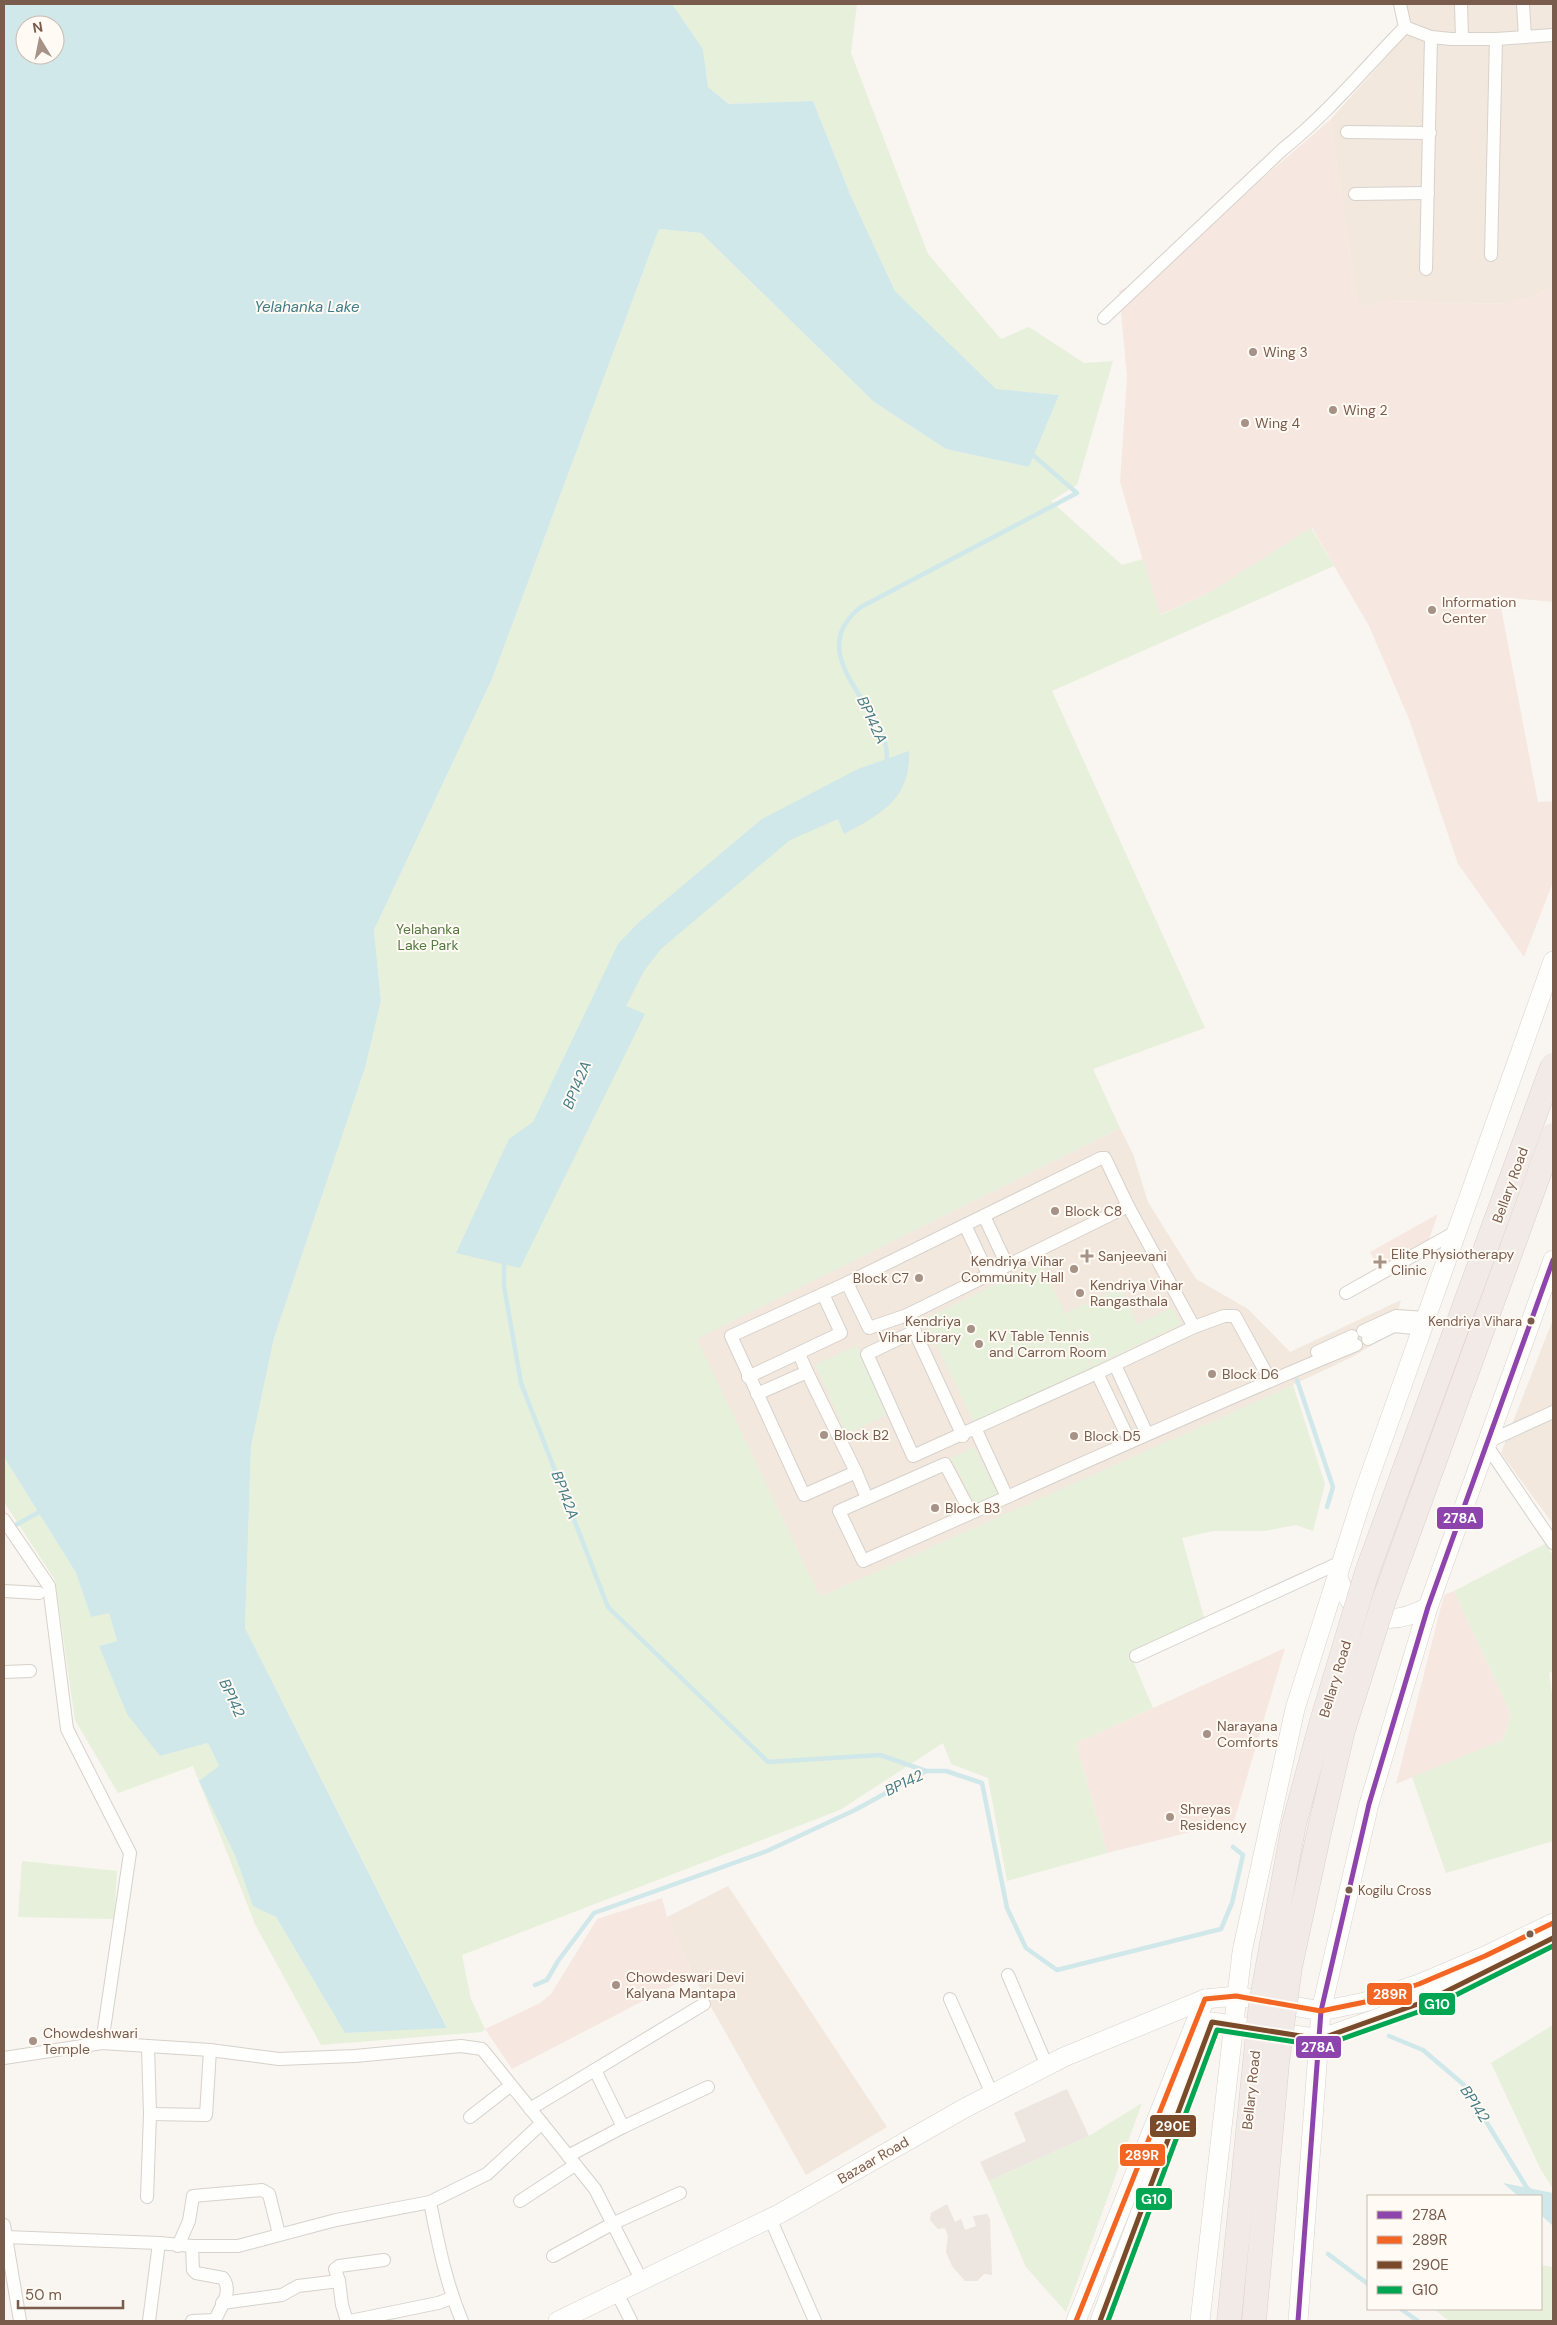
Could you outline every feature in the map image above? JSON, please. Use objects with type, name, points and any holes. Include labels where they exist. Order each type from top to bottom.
[{"type":"highway","name":"Bellary Road","points":[[1229,2321],[1261,2004],[1297,1815],[1322,1721],[1367,1572],[1553,1065]]},
{"type":"highway","name":"Bellary Road","points":[[1254,2321],[1276,2063],[1290,1968],[1341,1739],[1385,1597],[1553,1135]]},
{"type":"main road","points":[[1076,2321],[1185,2044],[1211,2006],[1244,1944],[1295,1709],[1339,1567],[1553,961]]},
{"type":"main road","points":[[1298,2321],[1321,2011],[1369,1804],[1428,1607],[1485,1443],[1549,1284],[1553,1260]]},
{"type":"main road","points":[[1339,1567],[1341,1590],[1350,1602],[1373,1616],[1396,1620],[1428,1607]]},
{"type":"main road","points":[[1211,2006],[1321,2011],[1365,2002],[1419,1984],[1485,1956],[1553,1923]]},
{"type":"main road","points":[[1211,2006],[1233,2024],[1320,2039],[1429,2000],[1553,1938]]},
{"type":"main road","points":[[1419,1984],[1429,2000]]},
{"type":"main road","points":[[1211,2006],[1233,2024]]},
{"type":"main road","points":[[1100,2321],[1211,2006]]},
{"type":"main road","name":"Bazaar Road","points":[[558,2321],[770,2218],[992,2094],[1047,2066],[1211,2006]]},
{"type":"main road","points":[[1200,2321],[1233,2024]]},
{"type":"street","points":[[1400,4],[1405,26]]},
{"type":"street","points":[[1461,4],[1462,38]]},
{"type":"street","points":[[1523,4],[1525,37]]},
{"type":"street","points":[[1405,26],[1431,37],[1496,39],[1553,35]]},
{"type":"street","points":[[1104,318],[1283,149],[1314,124],[1331,103],[1405,26]]},
{"type":"street","points":[[1426,269],[1431,37]]},
{"type":"street","points":[[1491,255],[1496,39]]},
{"type":"street","points":[[1347,132],[1430,134]]},
{"type":"street","points":[[1355,194],[1428,193]]},
{"type":"street","points":[[856,1472],[804,1495],[748,1377],[731,1336],[847,1284],[1102,1157],[1194,1326]]},
{"type":"street","points":[[847,1284],[869,1328],[907,1315],[1128,1206]]},
{"type":"street","points":[[984,1216],[1007,1265]]},
{"type":"street","points":[[965,1225],[988,1274]]},
{"type":"street","points":[[1346,1293],[1459,1230]]},
{"type":"street","points":[[748,1377],[841,1333],[823,1294]]},
{"type":"street","points":[[907,1315],[963,1436]]},
{"type":"street","points":[[915,1331],[867,1354],[912,1455],[916,1456],[976,1430],[1194,1326],[1224,1316],[1235,1316],[1269,1378]]},
{"type":"street","points":[[1360,1338],[1396,1316],[1425,1323]]},
{"type":"street","points":[[971,1514],[946,1464],[839,1511],[863,1561],[971,1514],[1360,1338],[1394,1326],[1425,1323]]},
{"type":"street","points":[[799,1354],[868,1498]]},
{"type":"street","points":[[1114,1365],[1147,1434]]},
{"type":"street","points":[[757,1394],[807,1372]]},
{"type":"street","points":[[1097,1373],[1130,1442]]},
{"type":"street","points":[[1553,1412],[1485,1443],[1553,1543]]},
{"type":"street","points":[[976,1430],[1008,1497]]},
{"type":"street","points":[[4,1520],[49,1586],[67,1729],[130,1853],[102,2043]]},
{"type":"street","points":[[1136,1656],[1339,1567]]},
{"type":"street","points":[[4,1591],[39,1593]]},
{"type":"street","points":[[4,1672],[30,1670]]},
{"type":"street","points":[[1008,1975],[1047,2066]]},
{"type":"street","points":[[950,1999],[992,2094]]},
{"type":"street","points":[[530,2109],[704,2004]]},
{"type":"street","points":[[4,2058],[102,2043],[210,2050],[279,2059],[354,2056],[462,2046],[482,2049],[595,2190],[642,2281]]},
{"type":"street","points":[[147,2197],[150,2114],[148,2046]]},
{"type":"street","points":[[150,2114],[206,2115],[210,2050]]},
{"type":"street","points":[[595,2070],[623,2127]]},
{"type":"street","points":[[470,2118],[510,2086]]},
{"type":"street","points":[[520,2201],[572,2161],[623,2127],[708,2087]]},
{"type":"street","points":[[20,2321],[8,2270],[5,2231],[178,2246],[238,2246],[336,2220],[430,2202],[487,2174],[542,2123]]},
{"type":"street","points":[[178,2246],[189,2220],[193,2196],[262,2190],[268,2194],[279,2234]]},
{"type":"street","points":[[553,2256],[612,2224],[680,2193]]},
{"type":"street","points":[[430,2202],[438,2245],[452,2298],[462,2321]]},
{"type":"street","points":[[770,2218],[815,2321]]},
{"type":"street","points":[[149,2321],[159,2243]]},
{"type":"street","points":[[192,2246],[193,2270],[196,2273],[223,2278],[226,2282],[226,2298],[215,2320],[192,2321]]},
{"type":"street","points":[[384,2260],[339,2266],[336,2269],[342,2305],[349,2321],[438,2303],[452,2298]]},
{"type":"street","points":[[222,2303],[282,2295],[298,2286],[339,2280]]},
{"type":"street","points":[[617,2293],[631,2321]]},
{"type":"street","points":[[4,2307],[17,2304]]},
{"type":"shaded area","points":[[1397,4],[1553,4],[1553,289],[1509,304],[1390,301],[1358,307],[1330,120],[1408,33]]},
{"type":"shaded area","points":[[1330,120],[1358,306],[1390,301],[1509,304],[1553,289],[1553,602],[1499,597],[1538,802],[1553,801],[1553,882],[1524,957],[1458,864],[1409,719],[1369,626],[1312,528],[1207,594],[1159,615],[1120,482],[1127,377],[1119,291],[1148,277]]},
{"type":"shaded area","points":[[1120,1128],[1133,1154],[1148,1202],[1196,1279],[1248,1309],[1290,1352],[1401,1300],[1392,1333],[1354,1356],[1229,1415],[820,1597],[696,1339]]},
{"type":"shaded area","points":[[1438,1214],[1422,1258],[1384,1279],[1370,1252]]},
{"type":"shaded area","points":[[1553,1319],[1553,1524],[1501,1453]]},
{"type":"shaded area","points":[[1454,1591],[1511,1714],[1503,1740],[1396,1784],[1444,1595]]},
{"type":"shaded area","points":[[1285,1648],[1234,1821],[1107,1853],[1076,1743]]},
{"type":"shaded area","points":[[728,1886],[887,2127],[806,2175],[693,1975],[667,1917]]},
{"type":"shaded area","name":"Chowdeswari Devi Kalyana Mantapa","points":[[662,1898],[667,1917],[693,1975],[512,2069],[485,2029],[540,2003],[551,1994],[597,1919]]},
{"type":"shaded area","points":[[1067,2089],[1089,2136],[989,2181],[980,2162],[1026,2141],[1014,2113]]},
{"type":"shaded area","points":[[947,2204],[955,2222],[961,2219],[965,2230],[976,2226],[973,2216],[987,2214],[990,2219],[992,2275],[984,2274],[977,2281],[965,2281],[952,2266],[946,2252],[948,2236],[945,2228],[938,2229],[930,2220],[931,2213]]},
{"type":"green space","name":"Yelahanka Lake Park","points":[[672,4],[857,4],[851,53],[928,254],[1001,339],[1029,327],[1084,363],[1113,361],[1077,485],[1051,501],[1122,565],[1143,559],[1160,615],[1207,594],[1311,528],[1334,566],[1052,691],[1205,1028],[1093,1069],[1120,1128],[697,1339],[820,1597],[1293,1385],[1325,1484],[1313,1531],[1296,1525],[1264,1531],[1213,1531],[1182,1538],[1205,1621],[1131,1656],[1153,1708],[1076,1743],[1107,1853],[1007,1881],[988,1778],[951,1764],[943,1743],[840,1810],[462,1955],[471,1999],[485,2029],[482,2032],[321,2045],[255,1924],[193,1766],[118,1793],[75,1720],[55,1580],[4,1502],[4,1457],[76,1573],[91,1617],[109,1612],[117,1641],[99,1646],[160,1756],[208,1743],[219,1766],[235,1855],[253,1905],[276,1917],[345,2033],[447,2027],[245,1628],[251,1446],[274,1338],[365,1068],[381,1001],[374,930],[492,679],[659,229],[701,233],[874,402],[946,449],[1029,467],[1059,395],[996,390],[895,291],[850,194],[813,101],[730,104],[708,87],[703,49]]},
{"type":"green space","points":[[1041,1263],[1093,1372],[976,1427],[924,1319]]},
{"type":"green space","points":[[1120,1287],[1138,1324],[1173,1307],[1181,1324],[1092,1367],[1066,1313]]},
{"type":"green space","points":[[857,1345],[889,1414],[847,1434],[815,1365]]},
{"type":"green space","points":[[974,1447],[998,1494],[975,1505],[951,1458]]},
{"type":"green space","points":[[1545,1544],[1553,1555],[1553,1671],[1549,1673],[1553,1700],[1553,1841],[1446,1873],[1412,1777],[1503,1740],[1511,1714],[1454,1591]]},
{"type":"green space","points":[[22,1861],[117,1871],[114,1919],[18,1917]]},
{"type":"green space","points":[[1553,2025],[1553,2189],[1540,2168],[1491,2063]]},
{"type":"green space","points":[[1142,2103],[1066,2312],[1026,2267],[989,2181],[1089,2136]]},
{"type":"green space","points":[[1542,2265],[1553,2267],[1553,2321],[1449,2321],[1435,2310],[1542,2310]]},
{"type":"water","name":"Yelahanka Lake","points":[[4,4],[672,4],[703,49],[708,87],[729,104],[813,101],[850,194],[895,291],[996,389],[1059,395],[1029,467],[946,449],[874,402],[701,233],[659,229],[492,679],[374,930],[381,1001],[365,1068],[274,1338],[251,1446],[245,1628],[447,2028],[345,2033],[276,1917],[253,1906],[235,1855],[199,1781],[219,1766],[208,1743],[160,1756],[127,1714],[99,1646],[117,1641],[109,1613],[91,1617],[76,1573],[4,1457]]},
{"type":"water","points":[[909,751],[905,781],[899,793],[881,812],[844,834],[838,819],[790,840],[661,949],[644,971],[626,1006],[645,1014],[520,1268],[456,1253],[509,1139],[533,1122],[618,944],[638,923],[762,819],[858,769]]},
{"type":"water","points":[[1503,2183],[1553,2193],[1553,2226],[1542,2216],[1542,2195],[1517,2195]]},
{"type":"waterway","name":"BP142A","points":[[886,763],[885,744],[878,725],[843,665],[839,646],[844,626],[861,607],[1077,493],[1034,456]]},
{"type":"waterway","name":"BP142A","points":[[504,1258],[504,1286],[521,1383],[608,1607],[768,1762],[880,1755],[926,1771]]},
{"type":"waterway","points":[[1297,1380],[1333,1487],[1327,1507]]},
{"type":"waterway","points":[[14,1526],[43,1510]]},
{"type":"waterway","name":"BP142","points":[[535,1985],[547,1980],[558,1961],[594,1913],[767,1851],[855,1810],[926,1771],[946,1771],[982,1783],[1007,1908],[1026,1948],[1057,1970],[1221,1929],[1232,1903],[1243,1855],[1233,1847]]},
{"type":"waterway","name":"BP142","points":[[1389,2036],[1423,2050],[1463,2084],[1527,2188],[1536,2195]]},
{"type":"waterway","points":[[1328,2254],[1367,2283]]},
{"type":"waterway","points":[[1402,2310],[1418,2321]]},
{"type":"transit line","name":"278A","points":[[1298,2321],[1321,2011],[1369,1804],[1428,1607],[1553,1260]]},
{"type":"transit line","name":"289R","points":[[1076,2321],[1205,1999],[1236,1996],[1321,2011],[1365,2002],[1419,1984],[1485,1956],[1553,1923]]},
{"type":"transit line","name":"290E","points":[[1100,2321],[1212,2022],[1320,2039],[1429,2000],[1553,1938]]},
{"type":"transit line","name":"G10","points":[[1108,2321],[1217,2030],[1322,2046],[1432,2007],[1553,1946]]},
{"type":"place","name":"Wing 3","points":[[1253,352]]},
{"type":"place","name":"Wing 2","points":[[1333,410]]},
{"type":"place","name":"Wing 4","points":[[1245,423]]},
{"type":"place","name":"Information Center","points":[[1432,610]]},
{"type":"place","name":"Block C8","points":[[1055,1211]]},
{"type":"place","name":"Sanjeevani","points":[[1087,1256]]},
{"type":"place","name":"Elite Physiotherapy Clinic","points":[[1380,1262]]},
{"type":"place","name":"Kendriya Vihar Community Hall","points":[[1074,1269]]},
{"type":"place","name":"Block C7","points":[[919,1278]]},
{"type":"place","name":"Kendriya Vihar Rangasthala","points":[[1080,1293]]},
{"type":"place","name":"Kendriya Vihara","points":[[1531,1321]]},
{"type":"place","name":"Kendriya Vihar Library","points":[[971,1329]]},
{"type":"place","name":"KV Table Tennis and Carrom Room","points":[[979,1344]]},
{"type":"place","name":"Block D6","points":[[1212,1374]]},
{"type":"place","name":"Block B2","points":[[824,1435]]},
{"type":"place","name":"Block D5","points":[[1074,1436]]},
{"type":"place","name":"Block B3","points":[[935,1508]]},
{"type":"place","name":"Narayana Comforts","points":[[1207,1734]]},
{"type":"place","name":"Shreyas Residency","points":[[1170,1817]]},
{"type":"place","name":"Kogilu Cross","points":[[1349,1890]]},
{"type":"place","name":"Chowdeswari Devi Kalyana Mantapa","points":[[616,1985]]},
{"type":"place","name":"Chowdeshwari Temple","points":[[33,2041]]}]
